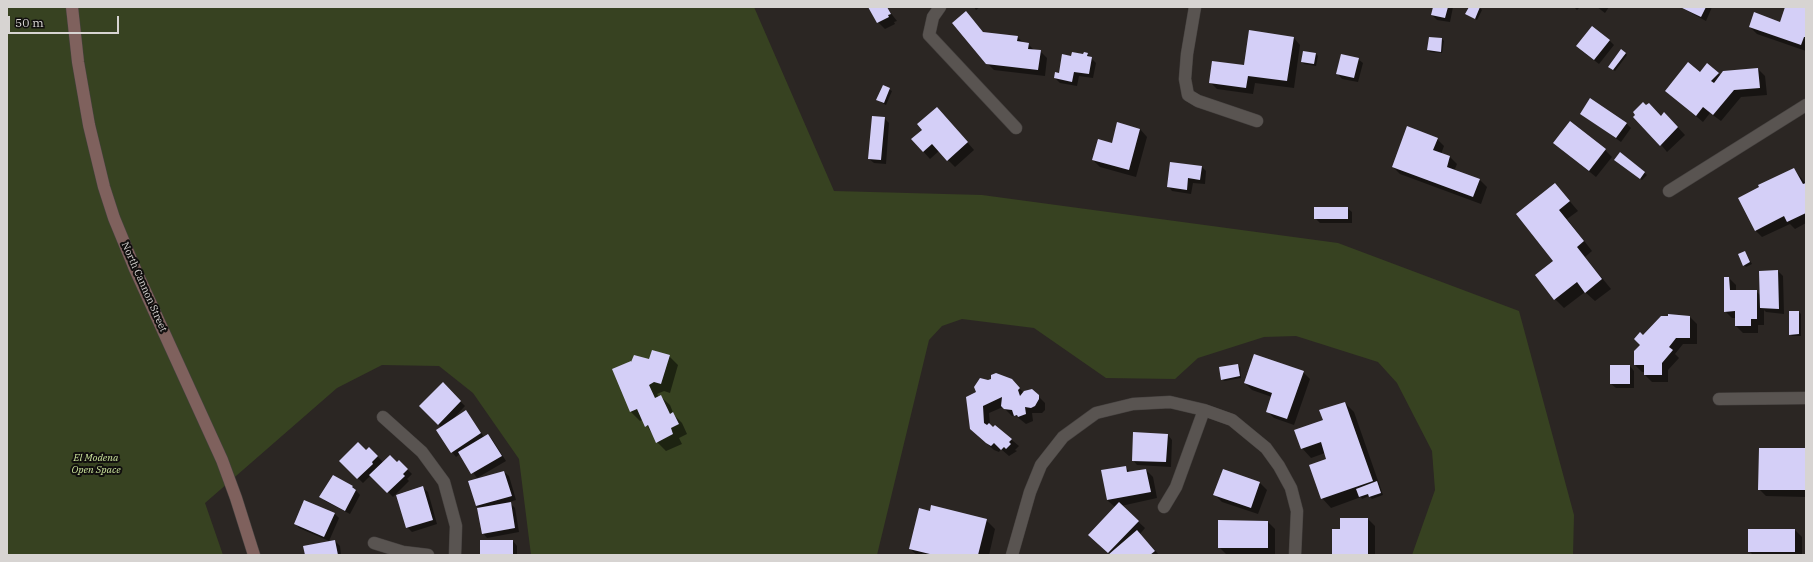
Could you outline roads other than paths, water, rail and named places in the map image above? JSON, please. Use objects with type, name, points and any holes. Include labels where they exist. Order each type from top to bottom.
[{"type":"main road","name":"North Cannon Street","points":[[72,7],[78,62],[89,125],[108,199],[134,268],[222,460],[254,555]]},
{"type":"street","points":[[1195,7],[1187,54],[1185,79],[1188,94],[1198,101],[1257,121]]},
{"type":"street","points":[[936,12],[929,35],[1016,128]]},
{"type":"street","points":[[1669,190],[1806,105]]},
{"type":"street","points":[[1719,399],[1806,398]]},
{"type":"street","points":[[1012,555],[1030,492],[1041,465],[1063,437],[1096,413],[1133,404],[1170,402],[1204,410],[1232,420],[1266,448],[1279,466],[1290,488],[1297,511],[1295,555]]},
{"type":"street","points":[[1164,507],[1176,487],[1204,410]]},
{"type":"street","points":[[383,417],[422,452],[444,482],[456,526],[455,555]]},
{"type":"street","points":[[374,543],[403,552],[428,555]]},
{"type":"park label","name":"El Modena Open Space","points":[[96,464]]}]
